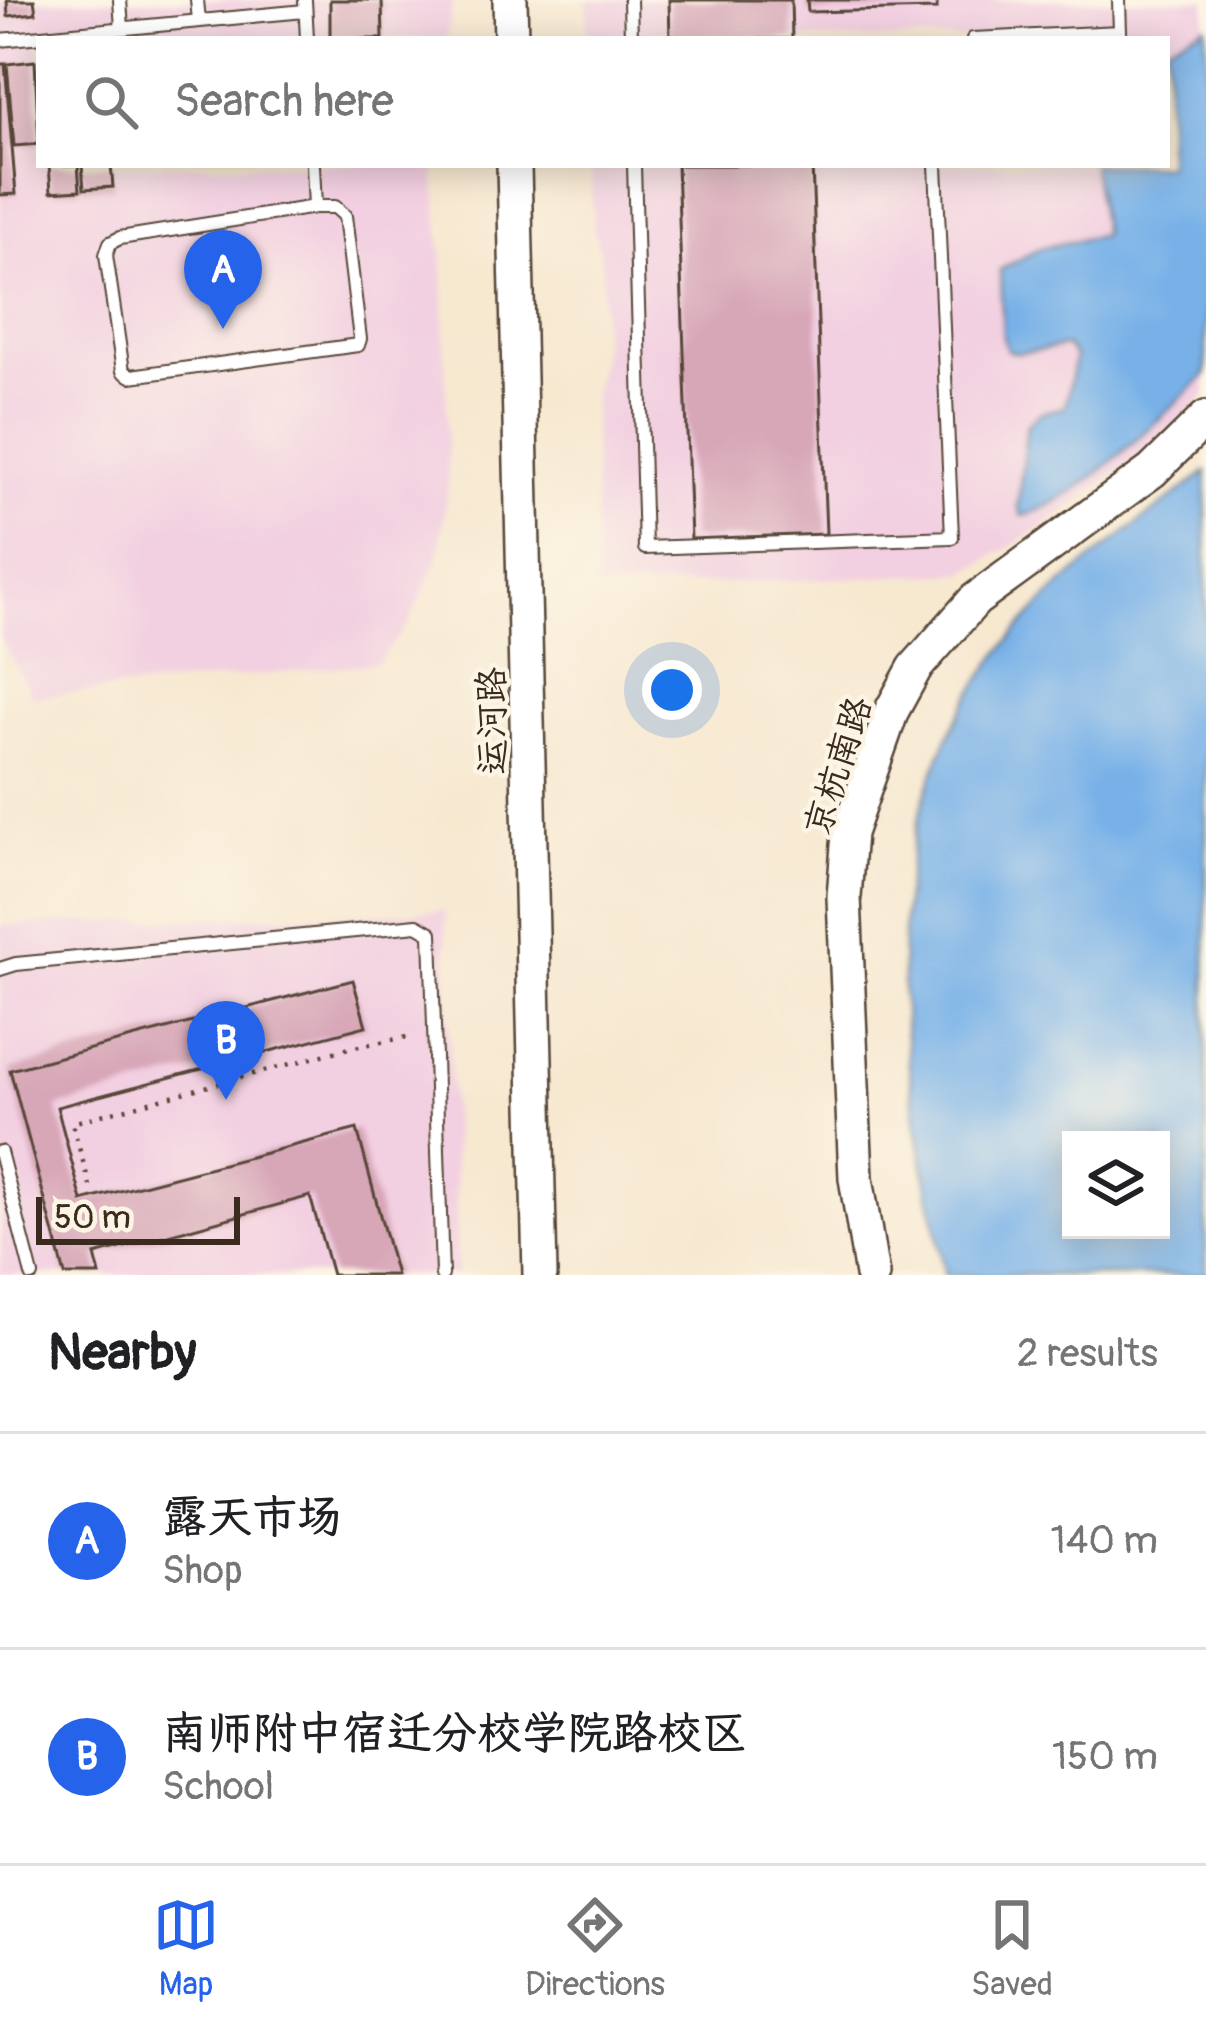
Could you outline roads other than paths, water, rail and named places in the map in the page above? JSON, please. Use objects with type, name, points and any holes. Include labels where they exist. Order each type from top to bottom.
[{"type":"street","points":[[510,0],[511,36]]},
{"type":"street","name":"运河路","points":[[514,168],[540,1275]]},
{"type":"street","name":"京杭南路","points":[[872,1275],[856,1178],[844,897],[849,833],[884,731],[915,668],[975,600],[1152,471],[1206,418]]},
{"type":"lane","points":[[120,0],[122,28]]},
{"type":"lane","points":[[197,0],[199,21]]},
{"type":"lane","points":[[630,0],[631,36]]},
{"type":"lane","points":[[1036,36],[1120,32],[1119,0]]},
{"type":"lane","points":[[41,36],[305,6],[307,36]]},
{"type":"lane","points":[[0,40],[36,36]]},
{"type":"lane","points":[[313,168],[315,208]]},
{"type":"lane","points":[[634,168],[645,548],[952,537],[936,168]]},
{"type":"lane","points":[[335,207],[345,216],[358,345],[131,376],[123,370],[106,255],[110,243],[315,208],[335,207]]},
{"type":"lane","points":[[0,969],[417,925],[431,933],[442,1275]]},
{"type":"lane","points":[[0,1152],[32,1275]]},
{"type":"water","points":[[1206,26],[1206,375],[1094,476],[1045,508],[1022,516],[1018,506],[1027,424],[1040,413],[1065,407],[1075,357],[1066,346],[1018,353],[1007,350],[1000,270],[1041,248],[1103,235],[1092,168],[1170,168],[1170,44]]},
{"type":"water","points":[[1206,472],[1206,1275],[945,1275],[926,1181],[903,997],[904,908],[918,822],[947,740],[994,660],[1062,585]]},
{"type":"place","name":"露天市场","points":[[223,329]]},
{"type":"place","name":"南师附中宿迁分校学院路校区","points":[[226,1100]]}]
